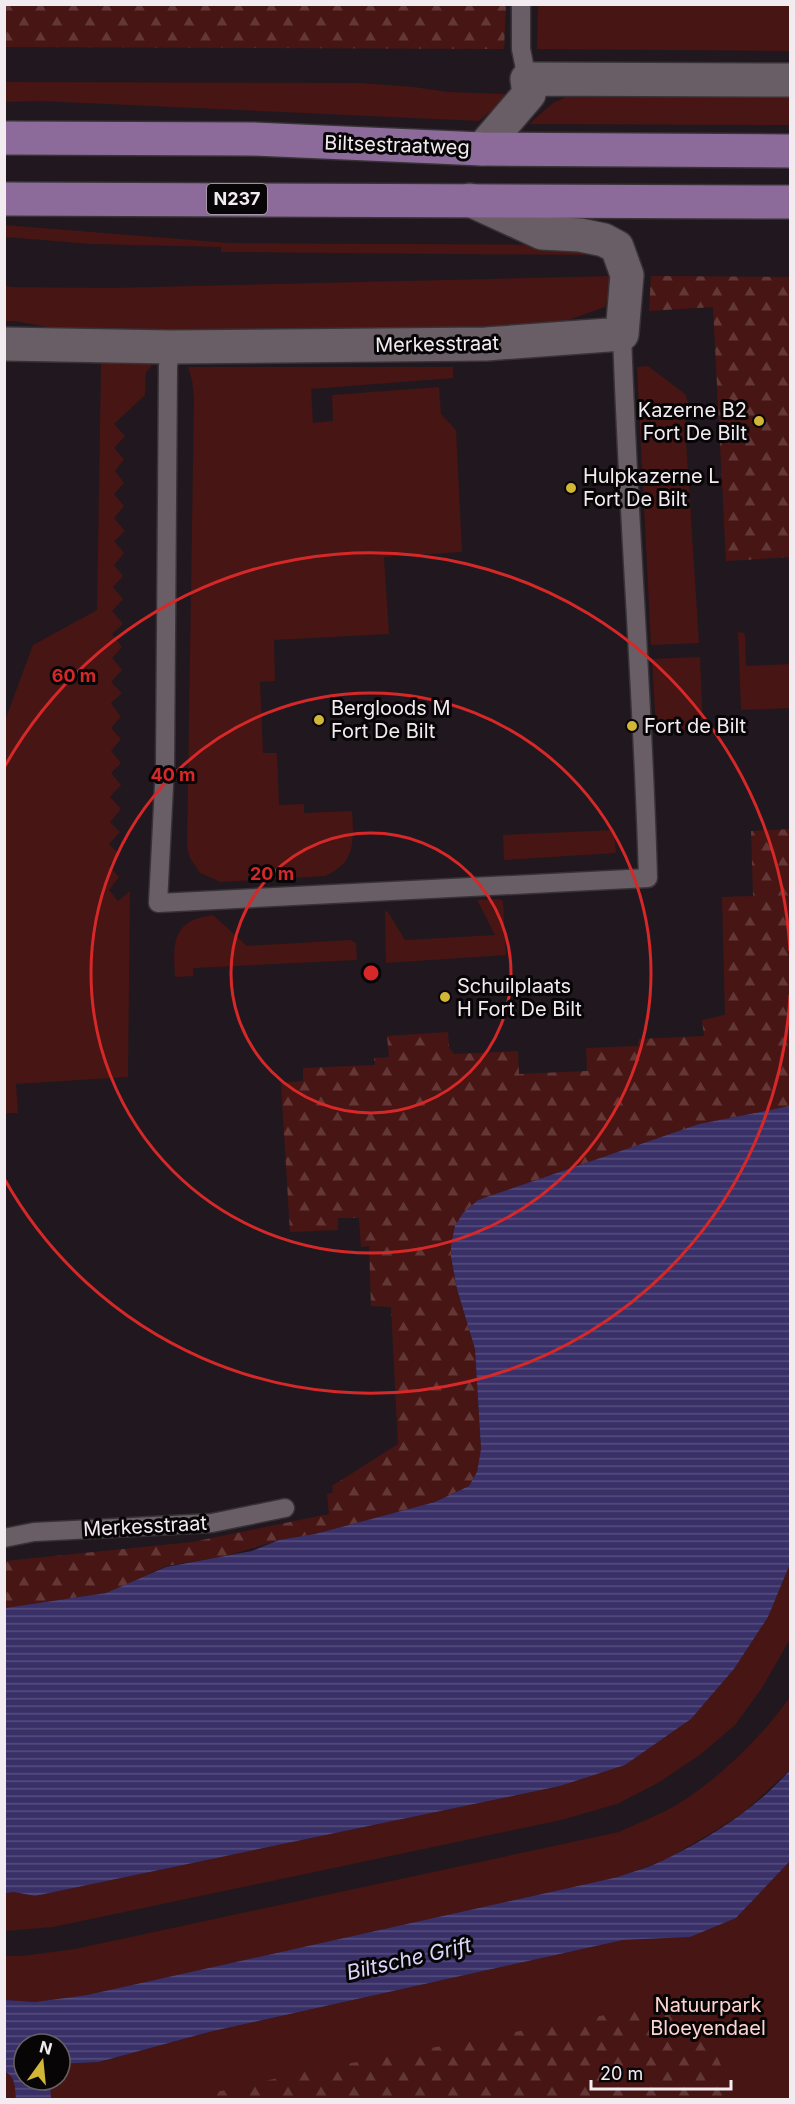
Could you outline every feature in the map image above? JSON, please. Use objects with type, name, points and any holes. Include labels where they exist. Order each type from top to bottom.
[{"type":"main road","name":"Biltsestraatweg","points":[[4,138],[253,139],[482,149],[790,151]]},
{"type":"main road","name":"N237","points":[[4,198],[790,201]]},
{"type":"street","points":[[482,149],[529,94],[528,79],[790,80]]},
{"type":"street","points":[[470,200],[542,233],[580,235],[604,240],[617,247],[627,275],[622,334]]},
{"type":"street","name":"Merkesstraat","points":[[4,344],[171,347],[486,344],[622,334]]},
{"type":"lane","points":[[521,4],[521,49],[528,79]]},
{"type":"lane","points":[[171,347],[168,366],[165,766],[158,903],[648,878],[645,766],[622,334]]},
{"type":"lane","name":"Merkesstraat","points":[[4,1538],[34,1532],[212,1522],[285,1508]]},
{"type":"green space","points":[[5,4],[506,4],[504,49],[5,47]]},
{"type":"green space","points":[[538,5],[790,5],[790,51],[537,49]]},
{"type":"green space","points":[[4,82],[361,83],[448,92],[505,94],[499,104],[479,121],[40,101],[5,102]]},
{"type":"green space","points":[[790,92],[790,125],[529,124],[553,103],[570,95]]},
{"type":"green space","points":[[4,225],[230,243],[576,245],[587,252],[584,255],[221,252],[221,247],[91,244],[5,237]]},
{"type":"green space","points":[[613,276],[605,307],[540,330],[64,330],[5,321],[4,285],[11,287],[112,288]]},
{"type":"green space","points":[[651,276],[790,277],[790,557],[726,561],[713,307],[649,311]]},
{"type":"green space","points":[[151,362],[151,367],[146,372],[145,395],[114,424],[125,436],[114,448],[124,459],[115,471],[124,483],[114,494],[124,506],[114,518],[125,531],[114,541],[124,553],[114,565],[123,576],[113,587],[123,599],[112,611],[123,624],[112,634],[122,647],[112,658],[122,670],[111,682],[122,693],[111,703],[121,717],[111,728],[121,739],[111,751],[121,763],[111,773],[121,785],[110,797],[121,809],[110,822],[120,832],[109,844],[120,855],[109,866],[119,877],[109,890],[118,901],[130,891],[128,1077],[16,1084],[18,1113],[5,1113],[4,723],[33,645],[97,610],[101,364]]},
{"type":"green space","points":[[648,366],[685,394],[689,405],[685,425],[699,643],[651,645],[637,367]]},
{"type":"green space","points":[[188,367],[453,367],[453,378],[311,389],[313,423],[333,421],[332,395],[439,387],[441,414],[456,430],[462,552],[384,557],[389,634],[274,640],[275,681],[260,682],[263,753],[277,753],[279,805],[304,804],[304,813],[352,811],[353,841],[348,857],[335,871],[325,876],[221,882],[200,873],[190,858],[187,847],[194,398]]},
{"type":"green space","points":[[738,632],[744,633],[745,636],[746,666],[790,664],[790,708],[741,710]]},
{"type":"green space","points":[[700,657],[703,729],[660,732],[656,729],[652,659]]},
{"type":"green space","points":[[790,829],[790,1106],[699,1124],[478,1200],[463,1213],[451,1257],[457,1289],[475,1349],[481,1449],[477,1472],[469,1486],[435,1502],[315,1534],[279,1540],[226,1556],[166,1566],[115,1590],[100,1594],[5,1608],[5,1561],[192,1542],[329,1514],[327,1494],[333,1493],[332,1486],[398,1444],[391,1307],[371,1306],[369,1246],[361,1247],[359,1218],[338,1218],[338,1230],[290,1232],[281,1083],[303,1081],[303,1068],[375,1065],[374,1058],[389,1057],[387,1036],[448,1032],[449,1047],[454,1054],[518,1051],[519,1074],[587,1071],[586,1048],[638,1046],[639,1039],[704,1036],[702,1020],[725,1015],[722,897],[753,896],[751,831]]},
{"type":"green space","points":[[614,830],[616,853],[504,860],[503,835]]},
{"type":"green space","points":[[499,899],[503,901],[506,955],[386,963],[385,911],[388,912],[405,940],[495,935],[477,900]]},
{"type":"green space","points":[[213,915],[247,946],[351,940],[356,943],[357,960],[195,968],[193,976],[175,977],[175,944],[182,928],[189,922]]},
{"type":"green space","points":[[790,1564],[790,1639],[762,1688],[735,1725],[701,1754],[658,1783],[617,1804],[561,1820],[53,1927],[5,1931],[5,1893],[14,1892],[35,1896],[560,1786],[625,1765],[691,1719],[734,1669],[768,1617]]},
{"type":"green space","points":[[790,1697],[790,1770],[743,1813],[665,1860],[618,1877],[87,1995],[35,2002],[5,2000],[4,1956],[75,1949],[619,1832],[671,1808],[710,1782],[753,1742]]},
{"type":"green space","name":"Natuurpark Bloeyendael","points":[[790,1861],[790,2099],[5,2100],[4,2068],[12,2073],[12,2092],[72,2092],[72,2063],[100,2062],[209,2032],[623,1940],[690,1937],[736,1918]]},
{"type":"green space","points":[[642,2008],[677,2013],[706,2031],[729,2084],[733,2099],[206,2099],[212,2093],[304,2072]]},
{"type":"water","points":[[790,1106],[790,1564],[768,1617],[734,1669],[691,1719],[625,1765],[560,1786],[35,1896],[14,1892],[5,1893],[5,1608],[106,1593],[166,1567],[252,1551],[279,1540],[315,1534],[435,1502],[469,1486],[477,1472],[481,1449],[475,1349],[457,1289],[451,1257],[455,1226],[463,1213],[478,1200],[699,1124]]},
{"type":"water","name":"Biltsche Grift","points":[[790,1770],[790,1861],[736,1918],[690,1937],[623,1940],[209,2032],[99,2062],[72,2063],[72,2032],[12,2032],[12,2078],[5,2072],[5,2000],[35,2002],[87,1995],[618,1877],[660,1862],[716,1831],[748,1809]]},
{"type":"water","points":[[15,2092],[51,2092],[51,2099],[16,2099]]},
{"type":"place","name":"Kazerne B2 Fort De Bilt","points":[[759,421]]},
{"type":"place","name":"Hulpkazerne L Fort De Bilt","points":[[571,488]]},
{"type":"place","name":"Bergloods M Fort De Bilt","points":[[319,720]]},
{"type":"place","name":"Fort de Bilt","points":[[632,726]]},
{"type":"place","name":"Schuilplaats H Fort De Bilt","points":[[445,997]]}]
